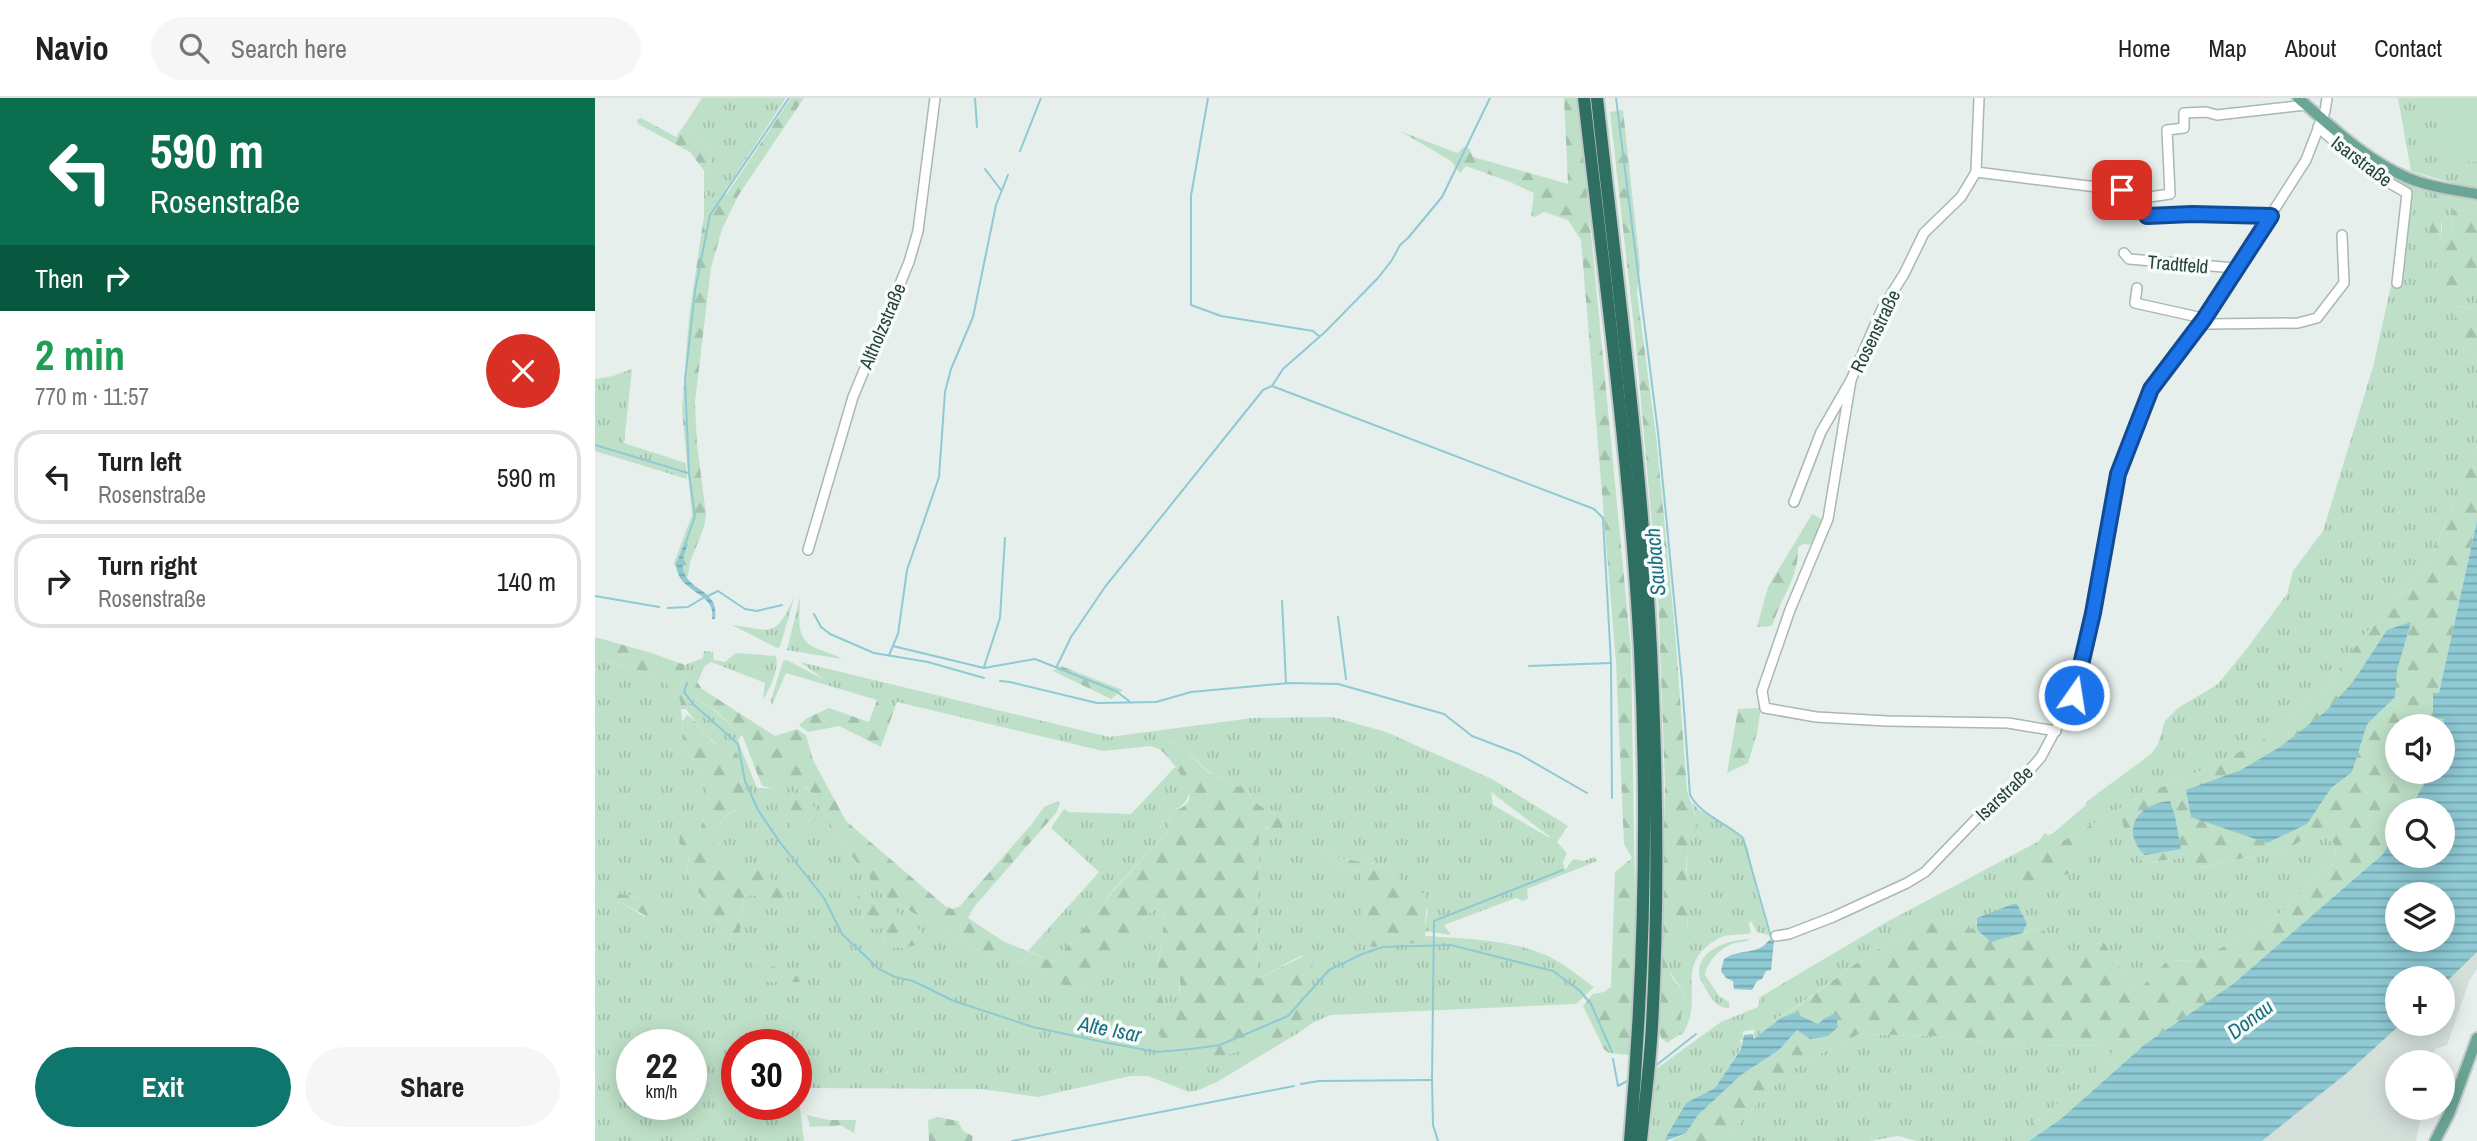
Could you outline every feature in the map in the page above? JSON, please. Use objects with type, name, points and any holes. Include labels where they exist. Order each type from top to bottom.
[{"type":"highway","points":[[1584,98],[1627,470],[1640,650],[1646,1028],[1641,1141]]},
{"type":"highway","points":[[1597,98],[1637,468],[1651,649],[1656,802],[1655,957],[1630,1141]]},
{"type":"main road","points":[[2302,102],[2320,123],[2379,163],[2427,184],[2477,194]]},
{"type":"main road","points":[[2435,1141],[2449,1114],[2477,1038]]},
{"type":"street","name":"Altholzstraße","points":[[809,550],[853,397],[918,231],[936,98]]},
{"type":"street","points":[[1979,98],[1976,172],[2129,191],[2147,216],[2271,216]]},
{"type":"street","points":[[2320,123],[2327,107],[2327,98]]},
{"type":"street","points":[[2136,199],[2170,194],[2167,130],[2184,128],[2185,113],[2206,112],[2217,115],[2302,102]]},
{"type":"street","name":"Isarstraße","points":[[1776,936],[1789,934],[1833,917],[1925,872],[1979,816],[2015,787],[2041,757],[2074,695],[2093,613],[2118,474],[2151,389],[2204,319],[2271,216],[2306,160],[2320,123],[2367,170],[2407,194],[2397,283]]},
{"type":"street","name":"Rosenstraße","points":[[1794,502],[1821,432],[1851,380],[1882,309],[1904,274],[1924,233],[1961,197],[1976,172]]},
{"type":"street","points":[[2137,288],[2135,303],[2204,319],[2208,324],[2298,323],[2317,318],[2344,283],[2343,235]]},
{"type":"street","name":"Tradtfeld","points":[[2124,253],[2129,259],[2235,268]]},
{"type":"street","points":[[1851,380],[1828,520],[1790,610],[1762,691],[1765,708],[1816,718],[2008,723],[2056,731]]},
{"type":"shaded area","points":[[2477,950],[2477,969],[2470,979],[2455,1022],[2455,973]]},
{"type":"shaded area","points":[[2388,1036],[2450,1036],[2447,1045],[2435,1050],[2385,1050],[2385,1120],[2420,1120],[2416,1141],[2262,1141],[2347,1073]]},
{"type":"green space","points":[[702,98],[786,98],[721,197],[717,199],[704,195],[704,170],[708,173],[711,152],[698,140],[692,124],[687,121]]},
{"type":"green space","points":[[791,98],[804,98],[738,196],[722,229],[711,268],[695,402],[697,445],[706,514],[688,576],[681,579],[674,563],[692,515],[682,410],[689,317],[704,216],[704,195],[717,199],[727,194]]},
{"type":"green space","points":[[1564,98],[1578,98],[1631,650],[1636,958],[1629,1055],[1609,1053],[1604,1049],[1583,1006],[1593,994],[1604,992],[1611,987],[1615,872],[1632,858],[1624,844],[1616,662],[1581,240],[1568,220],[1544,212],[1535,217],[1531,216],[1534,193],[1466,166],[1460,173],[1451,161],[1400,131],[1457,153],[1464,147],[1469,148],[1473,157],[1568,184]]},
{"type":"green space","points":[[2398,98],[2477,98],[2477,190],[2411,171]]},
{"type":"green space","points":[[2443,98],[2477,98],[2477,162],[2442,160]]},
{"type":"green space","points":[[1623,110],[1640,266],[1637,293],[1656,436],[1687,791],[1698,825],[1688,851],[1687,927],[1683,938],[1672,952],[1669,963],[1671,976],[1684,993],[1679,1035],[1667,1043],[1661,1038],[1659,1029],[1665,785],[1658,592],[1636,345],[1610,112]]},
{"type":"green space","points":[[641,118],[676,137],[687,121],[692,124],[698,140],[711,152],[708,173],[690,152],[638,124],[637,120]]},
{"type":"green space","points":[[2327,131],[2357,155],[2417,189],[2477,201],[2477,213],[2453,210],[2451,239],[2441,242],[2442,224],[2432,199],[2446,286],[2477,291],[2477,309],[2453,306],[2463,339],[2477,361],[2477,446],[2431,559],[2360,640],[2327,687],[2258,743],[2147,793],[2052,847],[2082,871],[2072,856],[2122,819],[2145,863],[2184,857],[2200,868],[2290,848],[2313,831],[2333,842],[2337,861],[2322,872],[2271,922],[2196,961],[2168,960],[2141,989],[2133,988],[2103,941],[2063,958],[2042,928],[2023,933],[2027,923],[2017,904],[1977,918],[1977,930],[1934,919],[1869,954],[1792,1010],[1776,1018],[1775,1024],[1755,1038],[1754,1030],[1743,1031],[1743,1039],[1739,1041],[1741,1048],[1715,1088],[1686,1103],[1666,1141],[1649,1141],[1656,1069],[1721,1022],[1758,1007],[1760,997],[1885,923],[2039,841],[2045,833],[2052,834],[2086,805],[2086,802],[2151,754],[2158,744],[2165,721],[2178,708],[2218,684],[2287,594],[2293,571],[2323,531],[2373,367],[2392,281],[2398,280],[2411,193],[2350,154]]},
{"type":"green space","points":[[2434,193],[2441,201],[2441,242],[2451,239],[2453,210],[2477,213],[2477,291],[2446,286],[2429,232]]},
{"type":"green space","points":[[2452,306],[2477,309],[2477,361],[2463,339]]},
{"type":"green space","points":[[632,369],[624,443],[686,463],[687,479],[595,451],[595,379]]},
{"type":"green space","points":[[2477,446],[2477,521],[2439,694],[2433,693],[2433,714],[2385,714],[2385,784],[2424,784],[2416,798],[2385,798],[2383,854],[2233,984],[2144,1045],[2062,1118],[2029,1141],[2012,1141],[2089,1081],[2118,1045],[2026,1046],[1937,1036],[1859,1034],[1792,1068],[1721,1141],[1670,1141],[1686,1133],[1698,1115],[1741,1075],[1779,1050],[1797,1030],[1810,1039],[1828,1036],[1825,1018],[1818,1025],[1794,1013],[1775,1024],[1776,1018],[1793,1010],[1869,954],[1934,919],[1977,930],[1991,942],[2042,928],[2064,957],[2103,941],[2133,988],[2140,989],[2168,960],[2196,961],[2271,922],[2322,872],[2337,861],[2333,842],[2313,832],[2290,848],[2199,868],[2184,857],[2145,863],[2129,844],[2122,820],[2073,856],[2083,871],[2022,884],[2018,874],[2052,847],[2147,793],[2258,743],[2327,687],[2360,640],[2431,559]]},
{"type":"green space","points":[[1812,514],[1824,520],[1813,545],[1804,544],[1798,547],[1793,578],[1772,626],[1757,627],[1768,587]]},
{"type":"green space","points":[[800,597],[799,620],[804,639],[816,648],[842,659],[787,650]]},
{"type":"green space","points":[[794,598],[780,647],[777,648],[732,625],[770,629],[781,621]]},
{"type":"green space","points":[[595,637],[685,665],[682,684],[689,701],[686,709],[681,709],[680,699],[661,677],[595,658]]},
{"type":"green space","points":[[704,651],[713,652],[714,660],[725,662],[736,653],[776,656],[775,673],[763,700],[765,683],[711,662],[704,667],[692,696],[714,710],[741,735],[738,741],[757,788],[772,788],[784,768],[813,794],[842,844],[883,895],[980,952],[1037,965],[1069,989],[1085,991],[1154,907],[1165,915],[1158,966],[1180,974],[1179,998],[1173,1005],[1164,1004],[1156,997],[1185,1041],[1224,1056],[1248,1047],[1314,1008],[1299,998],[1303,976],[1310,970],[1302,955],[1258,979],[1257,976],[1259,832],[1285,821],[1253,801],[1244,785],[1238,788],[1234,783],[1209,772],[1177,742],[1163,744],[1161,750],[1151,746],[1103,751],[897,702],[894,710],[889,700],[877,700],[786,673],[772,705],[771,700],[783,661],[787,660],[825,680],[800,662],[1109,737],[1253,718],[1333,717],[1386,732],[1492,779],[1568,826],[1557,842],[1567,853],[1563,862],[1565,870],[1573,859],[1584,861],[1594,857],[1597,861],[1527,889],[1528,898],[1523,901],[1516,898],[1444,925],[1451,935],[1424,931],[1428,910],[1401,885],[1393,867],[1344,859],[1323,852],[1320,860],[1360,872],[1401,943],[1426,942],[1425,936],[1515,945],[1550,957],[1594,987],[1576,1004],[1331,1015],[1312,1023],[1217,1082],[1189,1092],[1148,1076],[1130,1076],[1038,1097],[982,1089],[812,1088],[812,1029],[721,1029],[721,1120],[801,1120],[804,1141],[595,1141],[595,899],[622,903],[645,917],[641,898],[595,889],[595,658],[661,677],[680,699],[685,749],[707,780],[707,812],[689,852],[687,874],[731,942],[739,938],[744,898],[753,894],[746,877],[712,843],[724,818],[738,809],[741,811],[742,775],[724,750],[707,736],[686,709],[689,701],[682,684],[685,665],[703,658]],"holes":[[[1491,792],[1550,837],[1550,838],[1493,805]],[[865,893],[871,902],[878,904],[904,948],[883,944],[884,928],[862,924]]]},
{"type":"green space","points":[[1061,666],[1123,690],[1111,699],[1053,671]]},
{"type":"green space","points":[[697,682],[702,689],[775,736],[797,729],[806,735],[813,760],[846,821],[945,906],[952,909],[959,907],[1044,807],[1058,801],[1060,803],[1056,813],[974,907],[968,918],[1003,941],[1053,962],[1170,829],[1169,814],[1188,802],[1188,788],[1175,766],[1161,750],[1163,744],[1177,742],[1208,772],[1238,787],[1244,785],[1253,801],[1285,821],[1279,834],[1268,827],[1259,833],[1257,976],[1258,979],[1309,953],[1314,961],[1303,976],[1308,985],[1300,998],[1314,1008],[1288,1035],[1186,1065],[1185,1041],[1165,1044],[1155,1028],[1156,1019],[1153,1015],[1156,997],[1161,995],[1164,1004],[1174,1003],[1180,990],[1180,974],[1160,974],[1158,966],[1165,915],[1154,907],[1086,991],[1069,989],[1037,965],[980,952],[883,895],[842,844],[813,794],[805,786],[795,790],[784,769],[772,788],[762,786],[743,737],[715,710],[692,696]]},
{"type":"green space","points":[[877,700],[889,700],[894,710],[881,747],[839,726],[808,732],[799,725],[807,718],[829,708],[869,722]]},
{"type":"green space","points":[[1761,708],[1748,763],[1727,773],[1738,709]]},
{"type":"green space","points":[[687,715],[713,742],[737,753],[745,773],[741,781],[749,794],[742,812],[737,809],[724,818],[713,843],[746,876],[760,868],[789,896],[778,911],[753,894],[744,898],[739,939],[731,942],[687,874],[689,852],[679,843],[681,827],[699,831],[707,812],[707,780],[685,749],[682,722]]},
{"type":"green space","points":[[1175,767],[1186,781],[1189,794],[1183,804],[1169,814],[1170,829],[1112,891],[1100,910],[1053,962],[1028,951],[1099,872],[1051,828],[1064,809],[1069,812],[1131,814]]},
{"type":"green space","points":[[792,791],[800,801],[809,800],[819,814],[799,832],[792,829],[786,813],[790,805],[788,797]]},
{"type":"green space","points":[[1691,801],[1699,810],[1714,817],[1741,837],[1748,848],[1769,935],[1757,932],[1751,921],[1751,933],[1723,936],[1704,949],[1692,971],[1689,1021],[1682,1035],[1679,1035],[1684,993],[1669,971],[1668,954],[1688,924],[1688,841],[1698,825]]},
{"type":"green space","points":[[1323,852],[1344,859],[1393,867],[1401,885],[1427,895],[1427,942],[1373,947],[1361,942],[1360,872],[1320,860]]},
{"type":"green space","points":[[595,889],[641,898],[651,906],[654,920],[622,903],[595,899]]},
{"type":"green space","points":[[865,893],[871,902],[877,904],[883,901],[922,932],[929,944],[887,949],[883,945],[884,928],[872,929],[862,924],[865,912],[857,903],[858,895]]},
{"type":"green space","points":[[1751,939],[1725,948],[1715,955],[1706,970],[1705,975],[1719,996],[1729,1002],[1729,1008],[1719,1005],[1711,998],[1700,979],[1702,961],[1707,954],[1723,944]]},
{"type":"green space","points":[[745,956],[806,979],[798,982],[767,982]]},
{"type":"green space","points":[[1859,1034],[1937,1036],[2026,1046],[2118,1045],[2089,1081],[2012,1141],[1917,1141],[1898,1136],[1870,1141],[1721,1141],[1792,1068]]},
{"type":"green space","points":[[812,1116],[828,1120],[856,1120],[854,1133],[840,1125],[810,1127],[808,1120],[812,1120]]},
{"type":"green space","points":[[938,1117],[958,1121],[963,1131],[973,1136],[972,1141],[929,1141],[928,1120]]},
{"type":"water","name":"Donau","points":[[2477,521],[2477,952],[2455,973],[2455,966],[2385,966],[2385,1036],[2388,1036],[2347,1073],[2262,1141],[2029,1141],[2062,1118],[2144,1045],[2233,984],[2385,851],[2385,868],[2455,868],[2455,798],[2416,798],[2424,784],[2455,784],[2455,714],[2433,714],[2433,693],[2439,693]]},
{"type":"water","points":[[685,542],[688,544],[683,560],[684,572],[689,580],[711,598],[715,607],[715,619],[712,619],[709,604],[680,578],[677,567]]},
{"type":"water","points":[[2411,622],[2397,670],[2395,697],[2367,724],[2352,772],[2331,788],[2307,824],[2267,843],[2191,817],[2186,790],[2241,770],[2280,747],[2325,712],[2353,682],[2387,630]]},
{"type":"water","points":[[2170,801],[2181,849],[2145,855],[2133,837],[2136,820],[2149,807]]},
{"type":"water","points":[[2017,904],[2027,923],[2023,933],[1991,942],[1977,930],[1977,918]]},
{"type":"water","points":[[1769,940],[1774,941],[1771,970],[1766,971],[1752,990],[1734,989],[1733,981],[1726,978],[1721,971],[1724,959],[1759,948]]},
{"type":"water","points":[[1794,1013],[1818,1024],[1836,1013],[1838,1027],[1828,1036],[1810,1039],[1797,1030],[1779,1050],[1741,1075],[1698,1115],[1686,1133],[1666,1141],[1686,1103],[1715,1088],[1741,1049],[1744,1035],[1753,1034],[1754,1039],[1781,1018]]},
{"type":"waterway","points":[[685,545],[695,516],[689,473],[685,380],[695,291],[710,215],[789,98]]},
{"type":"waterway","points":[[975,98],[977,127]]},
{"type":"waterway","points":[[1020,151],[1041,98]]},
{"type":"waterway","points":[[1208,98],[1191,196],[1191,305],[1221,316],[1313,331],[1319,336]]},
{"type":"waterway","points":[[1272,386],[1283,369],[1325,332],[1378,278],[1400,245],[1442,197],[1490,98]]},
{"type":"waterway","name":"Saubach","points":[[1616,98],[1658,432],[1690,795],[1707,814],[1743,838],[1772,941]]},
{"type":"waterway","points":[[985,169],[1001,190]]},
{"type":"waterway","points":[[889,655],[898,634],[907,570],[939,477],[945,392],[951,369],[973,317],[996,205],[1008,175]]},
{"type":"waterway","points":[[1057,666],[1071,637],[1105,587],[1263,390],[1272,386],[1594,509],[1603,518],[1611,663],[1612,798]]},
{"type":"waterway","points":[[595,445],[688,473]]},
{"type":"waterway","points":[[984,667],[1000,618],[1005,538]]},
{"type":"waterway","points":[[708,596],[718,591],[745,609],[757,611],[782,605]]},
{"type":"waterway","points":[[595,596],[659,607]]},
{"type":"waterway","points":[[668,608],[688,607],[703,598]]},
{"type":"waterway","points":[[1282,601],[1286,683]]},
{"type":"waterway","points":[[814,614],[821,627],[830,634],[874,653],[928,662],[984,678]]},
{"type":"waterway","points":[[1338,617],[1346,679]]},
{"type":"waterway","points":[[893,646],[984,668],[1035,659],[1116,691],[1129,701]]},
{"type":"waterway","points":[[1529,666],[1611,663]]},
{"type":"waterway","points":[[1000,681],[1097,703],[1156,702],[1191,692],[1289,683],[1338,684],[1444,714],[1472,736],[1519,754],[1587,793]]},
{"type":"waterway","name":"Alte Isar","points":[[687,683],[684,692],[693,704],[738,744],[745,781],[758,810],[824,898],[842,934],[879,969],[895,977],[913,981],[954,1001],[1033,1027],[1103,1042],[1157,1052],[1191,1049],[1220,1045],[1288,1016],[1329,970],[1362,954],[1383,947],[1451,945],[1553,971],[1579,990],[1591,1004],[1612,1052]]},
{"type":"waterway","points":[[1438,1141],[1433,1125],[1432,1080],[1434,921],[1563,870]]},
{"type":"waterway","points":[[1654,1067],[1696,1034]]},
{"type":"waterway","name":"Alte Isar","points":[[1613,1059],[1618,1086],[1631,1079]]},
{"type":"waterway","points":[[1301,1084],[1319,1081],[1432,1080]]},
{"type":"waterway","points":[[1012,1141],[1294,1086]]},
{"type":"route","points":[[2074,695],[2093,613],[2118,474],[2151,389],[2204,319],[2271,216],[2147,216],[2129,191],[2122,190]]}]
